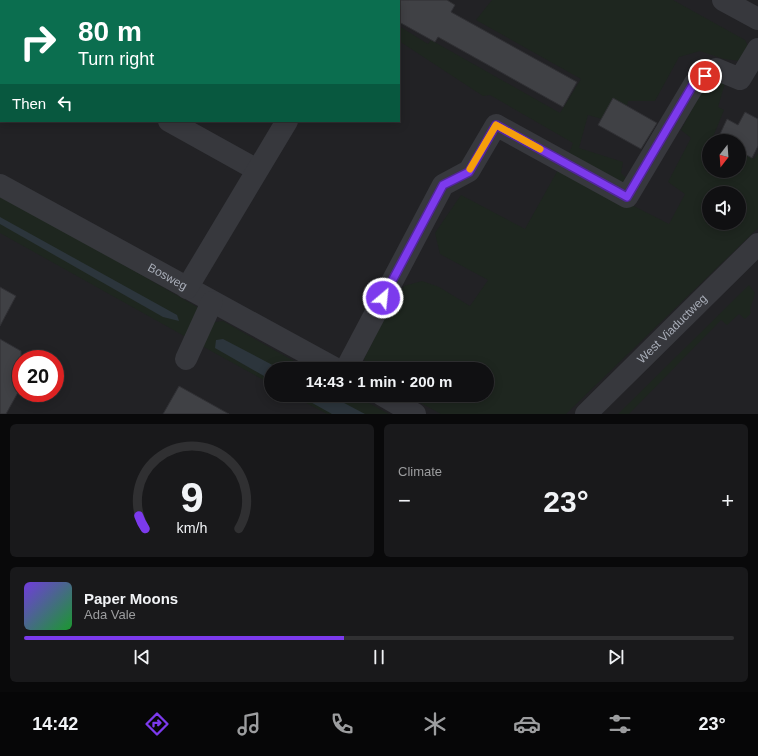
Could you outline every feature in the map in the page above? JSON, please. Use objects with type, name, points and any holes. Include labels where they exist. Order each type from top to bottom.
[{"type":"lane","points":[[723,0],[758,19]]},
{"type":"lane","points":[[350,362],[443,185],[469,172],[496,125],[627,197],[694,83],[716,69],[740,78],[758,49]]},
{"type":"lane","points":[[171,122],[258,170]]},
{"type":"lane","points":[[187,288],[286,122]]},
{"type":"lane","name":"Bosweg","points":[[0,184],[323,362]]},
{"type":"lane","name":"West Viaductweg","points":[[586,414],[758,244]]},
{"type":"lane","points":[[186,359],[212,302]]},
{"type":"lane","points":[[394,402],[415,414]]},
{"type":"shaded area","points":[[400,0],[758,0],[758,414],[0,414],[0,122],[400,122]]},
{"type":"shaded area","points":[[492,0],[673,0],[745,40],[748,46],[740,61],[724,59],[700,51],[679,57],[655,101],[628,101],[627,106],[602,119],[588,115],[579,148],[623,162],[621,173],[629,181],[621,185],[568,156],[573,143],[490,95],[483,96],[400,42],[400,27],[428,44],[431,40],[560,113],[581,79],[476,20]]},
{"type":"shaded area","points":[[713,78],[725,83],[718,107],[724,110],[714,134],[702,134],[702,178],[746,178],[746,155],[754,159],[758,153],[758,228],[566,414],[441,414],[419,402],[494,402],[494,362],[366,362],[364,359],[382,323],[404,286],[422,281],[439,287],[470,306],[488,280],[440,254],[435,233],[461,195],[525,229],[559,168],[669,224],[685,194],[668,182],[691,138],[681,130],[706,83]]},
{"type":"shaded area","points":[[0,196],[199,308],[186,337],[0,233]]},
{"type":"shaded area","points":[[0,217],[177,315],[179,321],[163,317],[0,224]]},
{"type":"shaded area","points":[[749,285],[755,293],[750,310],[751,313],[745,319],[739,314],[727,325],[721,320],[629,414],[618,414]]},
{"type":"shaded area","points":[[223,321],[296,362],[264,362],[264,380],[202,346],[209,323]]},
{"type":"shaded area","points":[[223,339],[267,362],[264,362],[264,376],[215,348],[216,340]]},
{"type":"shaded area","points":[[304,402],[367,402],[389,414],[327,414]]},
{"type":"shaded area","points":[[311,402],[342,402],[365,414],[332,414]]},
{"type":"building","points":[[400,0],[447,0],[455,5],[451,12],[577,82],[563,107],[438,37],[435,42],[400,23]]},
{"type":"building","points":[[613,98],[657,123],[641,149],[598,125]]},
{"type":"building","points":[[745,112],[758,119],[758,146],[752,158],[746,155],[746,134],[720,134],[727,119],[738,125]]},
{"type":"building","points":[[0,287],[16,296],[0,326]]},
{"type":"building","points":[[0,339],[19,350],[12,350],[13,402],[6,414],[0,414]]},
{"type":"building","points":[[179,386],[229,414],[163,414]]},
{"type":"slow traffic","points":[[470,169],[496,125],[540,149]]},
{"type":"route","points":[[383,298],[443,185],[469,172],[496,125],[627,197],[694,83],[705,76]]}]
